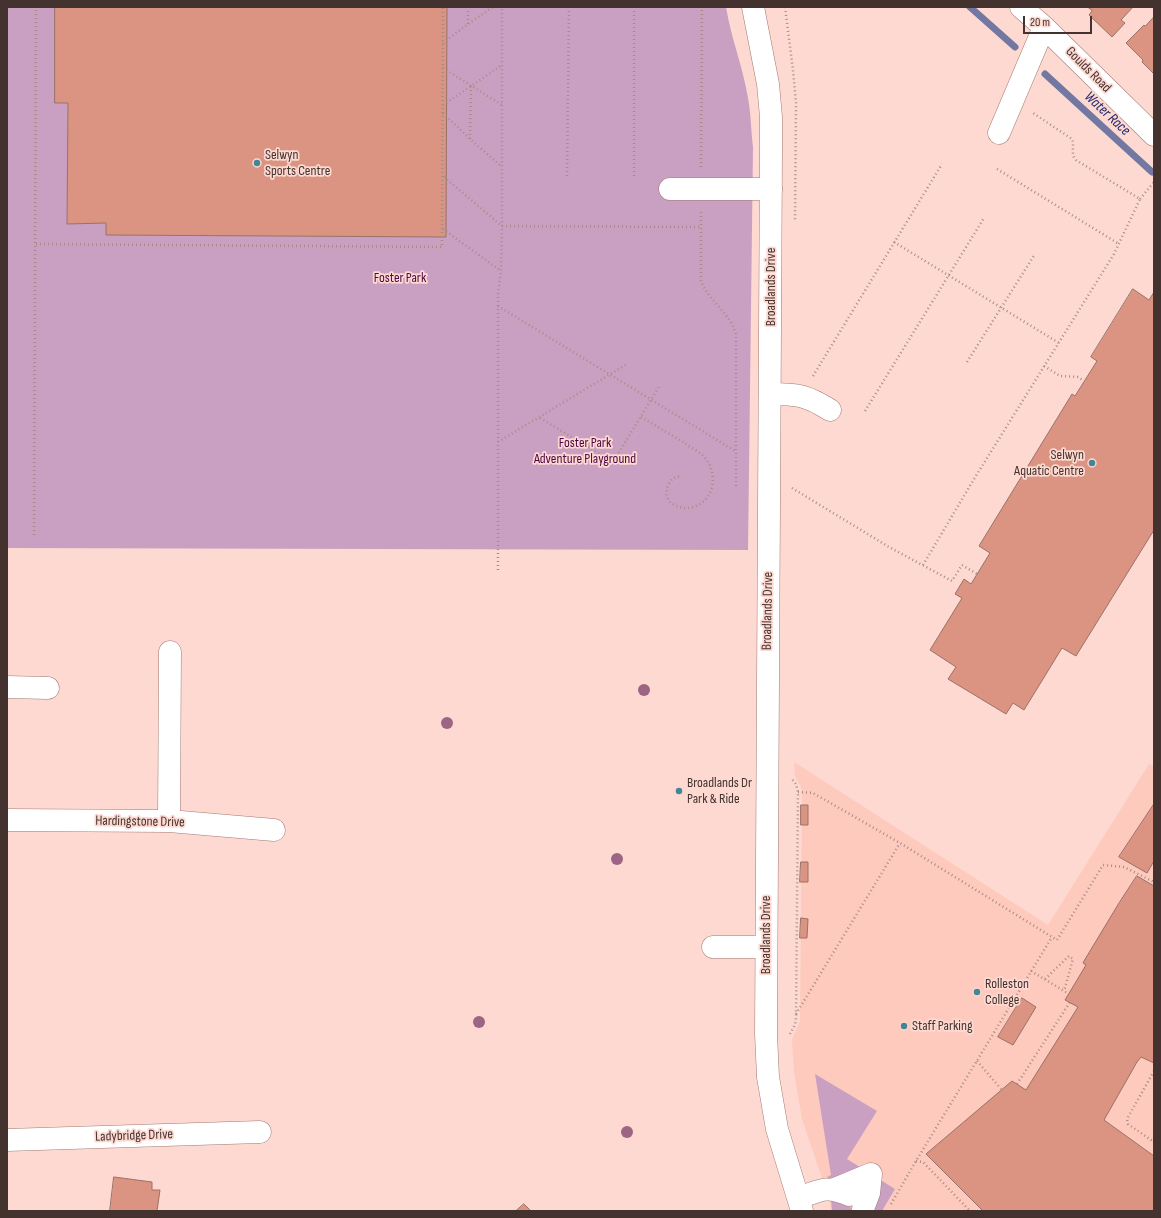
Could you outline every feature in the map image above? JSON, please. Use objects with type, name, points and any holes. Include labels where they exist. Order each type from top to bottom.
[{"type":"main road","name":"Broadlands Drive","points":[[753,7],[768,84],[771,117],[766,1034],[768,1077],[779,1138],[800,1205]]},
{"type":"main road","name":"Goulds Road","points":[[1021,7],[1044,27],[1154,135]]},
{"type":"main road","points":[[999,133],[1044,27]]},
{"type":"main road","points":[[670,189],[771,189]]},
{"type":"main road","points":[[770,394],[794,394],[813,400],[830,410]]},
{"type":"main road","points":[[169,821],[170,652]]},
{"type":"main road","points":[[7,687],[48,688]]},
{"type":"main road","name":"Hardingstone Drive","points":[[7,820],[169,821],[274,830]]},
{"type":"main road","points":[[713,947],[766,947]]},
{"type":"main road","name":"Ladybridge Drive","points":[[7,1140],[260,1132]]},
{"type":"main road","points":[[835,1189],[871,1174],[869,1192],[863,1210]]},
{"type":"main road","points":[[800,1205],[822,1189],[835,1189],[852,1196],[859,1202],[863,1210]]},
{"type":"path","points":[[34,535],[36,7]]},
{"type":"path","points":[[36,244],[442,246],[443,7]]},
{"type":"path","points":[[468,7],[468,24]]},
{"type":"path","points":[[443,44],[468,24],[493,7]]},
{"type":"path","points":[[498,570],[498,294],[502,226],[502,7]]},
{"type":"path","points":[[567,176],[569,7]]},
{"type":"path","points":[[634,7],[634,176]]},
{"type":"path","points":[[702,7],[701,280],[708,294],[730,320],[736,335],[736,486]]},
{"type":"path","points":[[785,7],[796,103],[795,229]]},
{"type":"path","points":[[443,106],[471,85],[502,65]]},
{"type":"path","points":[[443,68],[502,105]]},
{"type":"path","points":[[470,139],[471,85]]},
{"type":"path","points":[[1029,110],[1072,139],[1073,155],[1076,160],[1140,199]]},
{"type":"path","points":[[443,113],[470,139],[502,166]]},
{"type":"path","points":[[808,377],[812,376],[942,164]]},
{"type":"path","points":[[997,169],[1119,244]]},
{"type":"path","points":[[443,176],[502,226],[701,227]]},
{"type":"path","points":[[923,565],[1119,244],[1140,199],[1154,182]]},
{"type":"path","points":[[865,411],[984,218]]},
{"type":"path","points":[[442,228],[500,271]]},
{"type":"path","points":[[894,242],[1059,343]]},
{"type":"path","points":[[967,362],[1034,254]]},
{"type":"path","points":[[498,306],[735,451]]},
{"type":"path","points":[[498,442],[627,364]]},
{"type":"path","points":[[1044,366],[1060,376],[1078,377],[1084,381]]},
{"type":"path","points":[[540,418],[613,462],[660,384]]},
{"type":"path","points":[[640,417],[696,450],[706,459],[712,472],[712,485],[704,502],[686,509],[681,509],[672,504],[668,499],[667,488],[672,479],[677,476],[681,477]]},
{"type":"path","points":[[788,488],[793,488],[889,547],[952,581],[962,565],[977,574]]},
{"type":"path","points":[[793,488],[793,496]]},
{"type":"path","points":[[789,1038],[795,1025],[796,1014],[798,792],[790,773]]},
{"type":"path","points":[[798,792],[814,793],[900,843],[1057,940],[1103,865],[1124,867],[1154,882]]},
{"type":"path","points":[[796,1014],[900,843]]},
{"type":"path","points":[[890,1205],[1052,937]]},
{"type":"path","points":[[1045,979],[1069,956],[1073,958],[1064,991]]},
{"type":"path","points":[[1031,971],[1069,994]]},
{"type":"path","points":[[1017,1084],[1070,1002]]},
{"type":"path","points":[[977,1061],[1001,1089]]},
{"type":"path","points":[[1154,1071],[1127,1119],[1128,1124],[1154,1142]]},
{"type":"path","points":[[916,1161],[923,1162],[970,1211]]},
{"type":"shaded area","name":"Rolleston College","points":[[794,762],[1048,925],[1149,764],[1154,766],[1154,1211],[831,1211],[829,1199],[802,1119],[794,1072],[792,1040],[800,1021],[802,799],[801,787],[795,776]]},
{"type":"green space","name":"Foster Park","points":[[7,7],[726,7],[746,86],[750,110],[753,147],[748,550],[7,548]]},
{"type":"green space","points":[[815,1074],[877,1111],[847,1159],[863,1169],[829,1181],[827,1177],[831,1175]]},
{"type":"green space","points":[[879,1179],[895,1189],[882,1211],[874,1211],[873,1194]]},
{"type":"green space","points":[[831,1199],[850,1207],[852,1211],[832,1211]]},
{"type":"building","name":"Selwyn Sports Centre","points":[[55,7],[447,7],[446,237],[106,235],[106,223],[67,224],[68,103],[55,103]]},
{"type":"building","points":[[1088,7],[1133,7],[1121,20],[1125,23],[1112,37],[1089,15],[1092,11]]},
{"type":"building","points":[[1154,17],[1154,74],[1142,62],[1143,60],[1126,43]]},
{"type":"building","name":"Selwyn Aquatic Centre","points":[[1133,289],[1149,300],[1154,292],[1154,530],[1076,656],[1062,648],[1024,710],[1013,703],[1006,714],[948,679],[956,667],[930,650],[962,598],[955,594],[964,579],[971,584],[990,553],[979,546],[1072,394],[1075,396],[1097,361],[1091,357]]},
{"type":"building","points":[[1154,804],[1154,861],[1147,873],[1119,857]]},
{"type":"building","points":[[801,805],[808,805],[808,825],[801,825]]},
{"type":"building","points":[[801,862],[808,862],[808,882],[800,882]]},
{"type":"building","points":[[1137,876],[1154,886],[1154,1063],[1141,1057],[1104,1120],[1154,1156],[1154,1211],[983,1211],[926,1154],[1012,1081],[1026,1090],[1078,1007],[1065,1000],[1086,965],[1083,963],[1084,961]]},
{"type":"building","points":[[801,918],[808,919],[807,938],[800,938]]},
{"type":"building","points":[[1022,998],[1036,1007],[1013,1045],[998,1037]]},
{"type":"building","points":[[114,1177],[152,1182],[152,1190],[160,1190],[157,1211],[110,1211]]},
{"type":"building","points":[[524,1204],[531,1211],[516,1211]]},
{"type":"waterway","name":"Water Race","points":[[970,7],[1015,47]]},
{"type":"waterway","name":"Water Race","points":[[1045,74],[1152,172]]},
{"type":"place","name":"Selwyn Sports Centre","points":[[257,163]]},
{"type":"place","name":"Selwyn Aquatic Centre","points":[[1092,463]]},
{"type":"place","name":"Broadlands Dr Park & Ride","points":[[679,791]]},
{"type":"place","name":"Rolleston College","points":[[977,992]]},
{"type":"place","name":"Staff Parking","points":[[904,1026]]},
{"type":"park label","name":"Foster Park Adventure Playground","points":[[585,452]]}]
